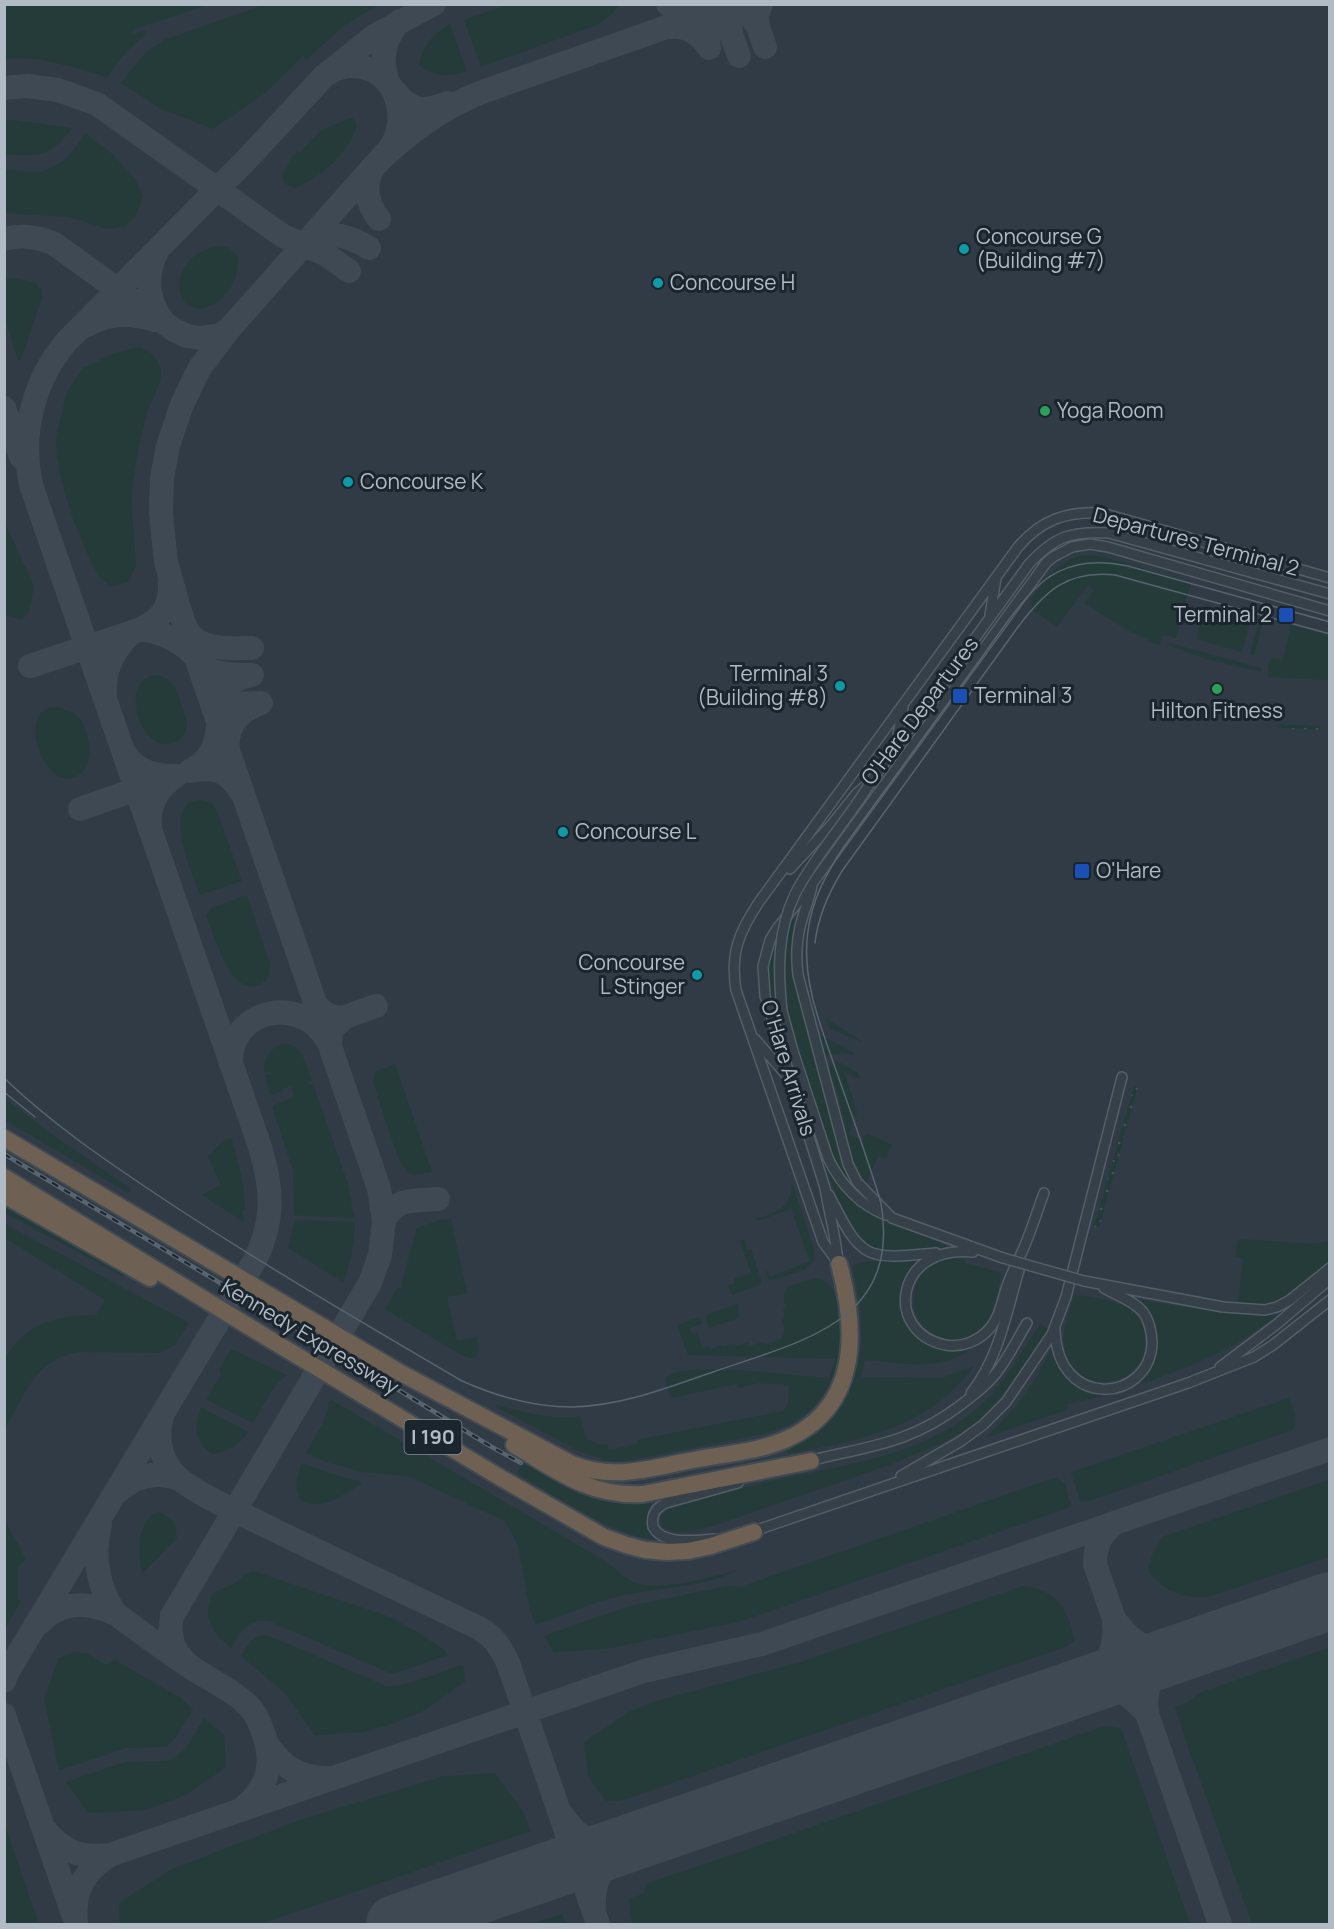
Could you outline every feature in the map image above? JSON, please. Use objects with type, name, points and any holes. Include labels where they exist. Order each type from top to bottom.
[{"type":"highway","name":"Kennedy Expressway","points":[[4,1138],[436,1393]]},
{"type":"highway","name":"Kennedy Expressway","points":[[4,1178],[595,1532],[626,1545],[667,1552],[688,1551],[711,1546],[754,1532]]},
{"type":"highway","points":[[4,1196],[134,1270],[271,1340]]},
{"type":"highway","points":[[436,1393],[563,1459],[584,1469],[597,1472],[622,1473],[775,1443],[794,1436],[811,1425],[833,1401],[844,1379],[850,1352],[850,1323],[839,1264]]},
{"type":"highway","points":[[436,1393],[508,1442],[571,1480],[605,1492],[643,1494],[811,1461]]},
{"type":"street","name":"Departures Terminal 2","points":[[997,576],[1026,537],[1044,524],[1062,516],[1087,512],[1130,520],[1329,578]]},
{"type":"street","points":[[1130,520],[1167,548]]},
{"type":"street","name":"O'Hare Departures","points":[[759,902],[832,824],[856,794],[872,780],[1029,564],[1042,550],[1055,541],[1069,535],[1086,532],[1109,533],[1329,594]]},
{"type":"street","name":"O'Hare Arrivals","points":[[839,1264],[825,1188],[765,996],[763,966],[770,940],[1046,563],[1072,547],[1089,544],[1108,547],[1329,611]]},
{"type":"street","points":[[990,618],[997,576]]},
{"type":"street","points":[[839,1264],[824,1242],[750,1032],[736,990],[733,962],[740,934],[759,902],[997,576]]},
{"type":"street","points":[[1313,589],[1329,589]]},
{"type":"street","points":[[894,749],[905,703]]},
{"type":"street","points":[[872,780],[803,880],[790,906],[783,931],[779,964],[782,1011],[798,1068],[828,1158],[841,1181],[857,1198],[876,1212],[987,1254],[1096,1284],[1223,1307],[1265,1310],[1277,1307],[1290,1300],[1329,1268]]},
{"type":"street","points":[[812,884],[798,939],[796,954],[798,975],[848,1164],[857,1182],[892,1218]]},
{"type":"street","points":[[750,1032],[792,1082]]},
{"type":"street","points":[[872,1491],[938,1455],[983,1425],[1006,1402],[1055,1328],[1066,1297],[1122,1077]]},
{"type":"street","points":[[825,1188],[850,1236],[872,1254],[891,1257],[968,1251],[987,1254]]},
{"type":"street","points":[[945,1417],[972,1391],[987,1368],[999,1340],[1044,1193]]},
{"type":"street","points":[[949,1251],[928,1259],[916,1270],[907,1289],[907,1309],[913,1323],[925,1337],[939,1344],[962,1346],[982,1335],[994,1322],[1030,1233]]},
{"type":"street","points":[[1208,1375],[1277,1324],[1329,1279]]},
{"type":"street","points":[[1055,1328],[1061,1359],[1071,1375],[1079,1382],[1097,1388],[1114,1388],[1130,1382],[1140,1373],[1151,1354],[1152,1339],[1149,1324],[1135,1305],[1096,1284]]},
{"type":"street","points":[[1027,1323],[991,1380],[945,1417],[885,1445],[811,1461],[666,1503],[655,1509],[652,1527],[659,1535],[676,1540],[714,1539],[754,1532],[1254,1357],[1273,1346],[1329,1299]]},
{"type":"shaded area","points":[[5,5],[1329,5],[1329,1924],[5,1924]]},
{"type":"green space","points":[[266,4],[378,5],[345,25],[306,60],[303,56],[265,93],[213,129],[161,109],[121,83],[145,53],[164,40]]},
{"type":"green space","points":[[4,5],[207,5],[132,30],[133,35],[145,30],[146,34],[126,52],[107,77],[38,59],[5,58]]},
{"type":"green space","points":[[507,5],[619,5],[610,16],[597,25],[481,67],[464,20]]},
{"type":"green space","points":[[450,24],[467,71],[454,75],[435,74],[419,64],[421,57],[430,41]]},
{"type":"green space","points":[[349,118],[354,119],[357,125],[341,155],[325,170],[305,183],[295,188],[285,184],[282,176],[292,156],[297,151],[300,152],[319,132]]},
{"type":"green space","points":[[13,120],[72,128],[56,145],[43,153],[5,155],[5,121]]},
{"type":"green space","points":[[85,134],[111,153],[135,178],[143,197],[135,217],[125,226],[108,229],[69,217],[5,213],[5,169],[28,172],[47,170],[62,162]]},
{"type":"green space","points":[[222,246],[228,247],[238,256],[237,274],[230,289],[216,304],[211,306],[202,308],[186,304],[182,298],[179,283],[184,267],[200,253]]},
{"type":"green space","points":[[15,278],[35,283],[42,290],[42,298],[21,359],[18,361],[5,319],[5,279]]},
{"type":"green space","points":[[139,347],[156,358],[161,369],[161,380],[147,413],[139,444],[132,489],[136,565],[128,582],[114,586],[98,576],[73,519],[61,479],[56,437],[67,392],[83,368],[115,353]]},
{"type":"green space","points":[[5,523],[34,586],[29,612],[22,620],[5,615]]},
{"type":"green space","points":[[1084,555],[1105,557],[1191,583],[1176,638],[1163,635],[1159,645],[1127,630],[1084,603],[1094,590],[1088,585],[1057,627],[1034,611],[1031,599],[1047,578],[1067,561]]},
{"type":"green space","points":[[1205,605],[1251,618],[1242,652],[1196,639]]},
{"type":"green space","points":[[1259,620],[1263,621],[1254,655],[1250,654]]},
{"type":"green space","points":[[1291,625],[1327,635],[1329,625],[1329,680],[1268,677],[1268,664],[1272,658],[1283,660]]},
{"type":"green space","points":[[1169,643],[1261,668],[1261,672],[1206,659],[1168,645]]},
{"type":"green space","points":[[155,675],[169,680],[177,692],[187,721],[184,735],[177,741],[165,744],[154,740],[145,730],[136,704],[137,691],[143,681]]},
{"type":"green space","points":[[59,707],[79,718],[89,740],[90,749],[87,765],[83,771],[77,776],[66,779],[56,775],[48,766],[36,742],[35,729],[38,718],[47,709]]},
{"type":"green space","points":[[1280,724],[1320,726],[1320,730],[1279,728]]},
{"type":"green space","points":[[202,800],[211,803],[217,811],[242,881],[200,895],[188,863],[180,826],[181,815],[185,807],[192,802]]},
{"type":"green space","points":[[247,895],[270,964],[266,980],[261,984],[250,986],[241,983],[225,963],[206,915],[211,908]]},
{"type":"green space","points":[[796,917],[798,920],[792,953],[795,985],[845,1165],[859,1192],[839,1167],[832,1151],[790,1022],[785,989],[785,961],[788,934]]},
{"type":"green space","points":[[776,943],[774,976],[777,1012],[775,1012],[769,969]]},
{"type":"green space","points":[[826,1018],[861,1041],[861,1042],[829,1028]]},
{"type":"green space","points":[[818,1034],[854,1053],[853,1055],[843,1053],[823,1056]]},
{"type":"green space","points":[[282,1044],[295,1047],[303,1056],[312,1081],[307,1083],[308,1085],[313,1084],[348,1184],[353,1218],[294,1215],[293,1171],[272,1106],[294,1097],[291,1086],[282,1089],[282,1092],[270,1095],[265,1075],[270,1072],[264,1073],[268,1055]]},
{"type":"green space","points":[[837,1061],[860,1076],[859,1079],[844,1071],[857,1112],[849,1134],[863,1141],[866,1133],[892,1145],[886,1159],[878,1156],[865,1186],[853,1162],[841,1107],[830,1071],[830,1066]]},
{"type":"green space","points":[[790,1062],[792,1062],[830,1168],[840,1186],[864,1210],[876,1218],[946,1245],[946,1247],[886,1252],[870,1247],[858,1237],[847,1223],[834,1190]]},
{"type":"green space","points":[[395,1064],[432,1172],[418,1175],[409,1173],[399,1158],[389,1131],[373,1081],[375,1072]]},
{"type":"green space","points":[[1134,1086],[1138,1087],[1099,1228],[1094,1227]]},
{"type":"green space","points":[[4,1098],[131,1189],[128,1193],[5,1120]]},
{"type":"green space","points":[[231,1138],[242,1181],[245,1208],[241,1213],[244,1222],[202,1195],[221,1185],[208,1156],[223,1141]]},
{"type":"green space","points":[[792,1183],[814,1249],[814,1259],[805,1270],[771,1280],[768,1278],[767,1270],[770,1277],[810,1261],[791,1209],[757,1221],[756,1219],[777,1211],[786,1204]]},
{"type":"green space","points":[[4,1204],[124,1272],[123,1276],[5,1213]]},
{"type":"green space","points":[[451,1219],[467,1293],[447,1297],[457,1341],[477,1337],[479,1349],[476,1358],[468,1358],[456,1352],[385,1309],[398,1287],[402,1289],[417,1228],[440,1220]]},
{"type":"green space","points":[[295,1220],[355,1223],[352,1253],[343,1282],[288,1248]]},
{"type":"green space","points":[[5,1224],[189,1323],[175,1345],[159,1353],[81,1352],[53,1361],[34,1379],[5,1429],[5,1358],[14,1346],[33,1329],[44,1323],[68,1317],[96,1315],[105,1300],[5,1238]]},
{"type":"green space","points":[[745,1239],[747,1250],[751,1249],[762,1283],[732,1295],[728,1286],[735,1283],[734,1279],[751,1273],[740,1241]]},
{"type":"green space","points":[[1241,1239],[1311,1244],[1329,1241],[1329,1260],[1293,1293],[1276,1302],[1256,1304],[1238,1302],[1243,1258],[1236,1257],[1237,1242]]},
{"type":"green space","points":[[956,1258],[966,1260],[965,1263],[1002,1273],[990,1316],[982,1328],[960,1339],[941,1338],[927,1330],[918,1317],[914,1302],[915,1286],[923,1272],[936,1262]]},
{"type":"green space","points":[[917,1259],[904,1284],[902,1298],[910,1326],[916,1334],[932,1345],[945,1350],[969,1351],[957,1357],[932,1363],[905,1364],[865,1360],[861,1377],[942,1378],[974,1366],[955,1388],[935,1405],[914,1418],[867,1436],[788,1454],[786,1449],[812,1435],[832,1417],[846,1397],[856,1373],[861,1348],[861,1322],[852,1267],[866,1261],[894,1262]]},
{"type":"green space","points":[[815,1278],[828,1283],[836,1299],[840,1334],[837,1364],[830,1382],[816,1404],[807,1413],[783,1427],[763,1434],[625,1461],[603,1461],[601,1458],[581,1452],[496,1407],[497,1405],[549,1416],[580,1416],[587,1439],[600,1445],[607,1444],[609,1450],[637,1444],[637,1440],[641,1439],[783,1411],[788,1405],[789,1385],[759,1383],[738,1388],[737,1384],[671,1398],[665,1379],[675,1373],[693,1370],[743,1371],[829,1378],[835,1359],[688,1355],[677,1325],[699,1317],[703,1323],[690,1328],[692,1334],[697,1332],[703,1348],[709,1346],[710,1349],[722,1345],[723,1347],[735,1343],[736,1346],[748,1342],[750,1346],[763,1342],[765,1345],[783,1338],[782,1333],[785,1332],[782,1319],[785,1317],[783,1310],[787,1307],[784,1304],[784,1293],[788,1287]]},
{"type":"green space","points":[[1075,1294],[1122,1305],[1131,1310],[1139,1320],[1145,1335],[1143,1355],[1135,1369],[1121,1378],[1105,1382],[1089,1379],[1076,1371],[1066,1356],[1064,1334]]},
{"type":"green space","points":[[1136,1299],[1241,1314],[1277,1315],[1246,1338],[1212,1356],[1140,1384],[1139,1380],[1154,1356],[1155,1343],[1147,1315]]},
{"type":"green space","points":[[738,1304],[739,1318],[709,1328],[706,1319],[708,1314]]},
{"type":"green space","points":[[1040,1324],[1048,1329],[1025,1366],[994,1405],[978,1421],[946,1441],[892,1464],[716,1525],[681,1532],[667,1530],[662,1526],[661,1517],[667,1509],[756,1485],[884,1456],[908,1448],[953,1426],[974,1411],[992,1393]]},
{"type":"green space","points":[[1052,1347],[1059,1365],[1069,1379],[1083,1388],[1102,1393],[1102,1396],[1068,1404],[1067,1410],[987,1437],[1016,1406],[1034,1381]]},
{"type":"green space","points":[[231,1349],[287,1375],[271,1392],[253,1423],[206,1399],[222,1373],[219,1370]]},
{"type":"green space","points":[[1289,1398],[1296,1418],[1292,1430],[1086,1502],[1080,1501],[1071,1472]]},
{"type":"green space","points":[[330,1399],[605,1561],[636,1583],[672,1585],[737,1570],[699,1583],[637,1593],[591,1604],[536,1625],[530,1611],[518,1545],[505,1521],[408,1476],[362,1472],[326,1462],[306,1453],[322,1425]]},
{"type":"green space","points":[[201,1407],[248,1432],[233,1447],[213,1454],[202,1445],[197,1434],[197,1421]]},
{"type":"green space","points":[[523,1460],[570,1486],[600,1497],[616,1500],[653,1500],[647,1519],[653,1538],[639,1537],[604,1523],[546,1491],[517,1473]]},
{"type":"green space","points":[[302,1463],[359,1481],[362,1484],[322,1504],[305,1502],[297,1497],[298,1475]]},
{"type":"green space","points":[[1057,1477],[1065,1484],[1071,1507],[738,1622],[606,1649],[554,1652],[544,1636],[626,1607],[727,1586],[740,1587]]},
{"type":"green space","points":[[1329,1480],[1329,1557],[1207,1597],[1173,1592],[1160,1583],[1148,1570],[1152,1555],[1162,1537]]},
{"type":"green space","points":[[159,1512],[175,1522],[177,1538],[142,1574],[140,1538],[142,1530],[146,1522]]},
{"type":"green space","points":[[5,1521],[26,1559],[18,1566],[18,1598],[21,1601],[5,1629]]},
{"type":"green space","points":[[253,1571],[387,1616],[416,1631],[448,1655],[392,1674],[269,1621],[250,1624],[242,1631],[231,1648],[212,1628],[208,1616],[209,1601],[213,1593],[237,1582],[244,1575]]},
{"type":"green space","points":[[1023,1586],[1045,1592],[1059,1603],[1068,1619],[1075,1641],[1065,1647],[620,1801],[606,1801],[588,1776],[584,1742],[629,1712],[653,1702],[801,1662]]},
{"type":"green space","points":[[263,1635],[386,1686],[414,1682],[462,1665],[465,1682],[423,1711],[394,1723],[365,1732],[315,1735],[284,1692],[241,1656],[252,1640]]},
{"type":"green space","points":[[1329,1648],[1329,1924],[1252,1924],[1175,1707],[1187,1703],[1199,1693]]},
{"type":"green space","points":[[74,1652],[88,1654],[106,1665],[115,1660],[181,1698],[193,1710],[174,1740],[166,1747],[126,1748],[60,1770],[44,1698],[59,1658]]},
{"type":"green space","points":[[204,1718],[224,1735],[226,1767],[186,1795],[145,1810],[88,1813],[66,1782],[125,1762],[166,1761],[173,1758],[189,1744]]},
{"type":"green space","points":[[1105,1726],[1121,1728],[1190,1924],[632,1924],[629,1899],[644,1893],[646,1884]]},
{"type":"green space","points":[[495,1773],[524,1813],[531,1831],[261,1924],[120,1924],[119,1903],[172,1869],[300,1820],[444,1776]]},
{"type":"green space","points":[[5,1825],[39,1924],[5,1924]]},
{"type":"green space","points":[[562,1914],[566,1924],[530,1924]]},
{"type":"taxiway","points":[[4,1681],[255,1260],[266,1229],[270,1200],[269,1186],[258,1141],[31,485],[27,447],[32,409],[45,373],[67,341],[250,156],[324,76],[374,36],[434,4]]},
{"type":"taxiway","points":[[668,4],[687,14],[717,18],[731,34],[732,19],[738,4]]},
{"type":"taxiway","points":[[196,1670],[178,1654],[172,1640],[172,1616],[370,1283],[380,1255],[384,1221],[379,1189],[179,608],[166,562],[161,514],[162,478],[168,446],[181,407],[199,369],[230,328],[373,167],[397,144],[451,106],[482,92],[732,4]]},
{"type":"taxiway","points":[[729,6],[746,12],[758,27],[757,16],[761,4]]},
{"type":"taxiway","points":[[670,27],[687,29],[702,39],[709,48],[709,26],[721,8]]},
{"type":"taxiway","points":[[388,82],[384,66],[385,50],[390,35],[400,21]]},
{"type":"taxiway","points":[[758,27],[765,47]]},
{"type":"taxiway","points":[[731,34],[739,56]]},
{"type":"taxiway","points":[[329,73],[352,66],[368,69],[382,77],[410,105],[427,109],[448,103]]},
{"type":"taxiway","points":[[4,88],[27,86],[58,90],[97,104],[283,236],[325,254],[349,271]]},
{"type":"taxiway","points":[[379,219],[369,201],[368,180],[376,164],[392,145],[398,132],[399,111],[393,90]]},
{"type":"taxiway","points":[[309,240],[324,235],[340,236],[369,248]]},
{"type":"taxiway","points":[[4,239],[29,237],[53,243],[174,330],[187,336],[200,338],[220,335],[230,328]]},
{"type":"taxiway","points":[[157,252],[153,260],[149,287],[153,304],[162,320]]},
{"type":"taxiway","points":[[85,326],[102,318],[119,315],[155,320]]},
{"type":"taxiway","points":[[4,408],[21,457]]},
{"type":"taxiway","points":[[30,666],[147,626],[163,612],[169,599],[170,582]]},
{"type":"taxiway","points":[[185,627],[191,635],[206,645],[224,648],[252,648]]},
{"type":"taxiway","points":[[139,630],[154,632],[175,640],[203,665],[215,672],[252,675],[237,680],[227,687],[222,696],[216,741],[207,758],[190,771],[207,769],[220,772],[231,779],[241,792]]},
{"type":"taxiway","points":[[105,695],[106,677],[112,659],[121,644],[134,631]]},
{"type":"taxiway","points":[[210,690],[227,701],[261,703],[246,710],[235,720],[229,734],[228,750]]},
{"type":"taxiway","points":[[125,754],[135,765],[147,772],[176,776],[164,785],[156,796],[151,810],[150,825]]},
{"type":"taxiway","points":[[80,809],[151,784]]},
{"type":"taxiway","points":[[317,1006],[330,1015],[345,1017],[331,1030],[330,1044]]},
{"type":"taxiway","points":[[345,1017],[376,1006]]},
{"type":"taxiway","points":[[231,1064],[233,1046],[241,1031],[253,1021],[267,1014],[283,1012],[299,1016],[314,1024],[326,1038]]},
{"type":"taxiway","points":[[384,1221],[389,1213],[400,1204],[438,1199]]},
{"type":"taxiway","points":[[162,1417],[159,1432],[162,1453],[173,1473],[191,1487],[227,1507],[479,1628],[496,1643],[508,1663],[598,1924]]},
{"type":"taxiway","points":[[76,1922],[76,1901],[82,1883],[93,1868],[110,1855],[644,1671],[762,1644],[1330,1449]]},
{"type":"taxiway","points":[[117,1492],[124,1486],[148,1476],[164,1475],[181,1480]]},
{"type":"taxiway","points":[[1115,1523],[1099,1541],[1095,1564],[1220,1924]]},
{"type":"taxiway","points":[[100,1525],[97,1547],[98,1571],[105,1594],[116,1614]]},
{"type":"taxiway","points":[[40,1623],[57,1610],[76,1605],[106,1610],[116,1614],[246,1704],[256,1716],[264,1735],[269,1757],[266,1777],[262,1785],[257,1794],[242,1809]]},
{"type":"taxiway","points":[[1079,1687],[1095,1675],[1107,1661],[1113,1644],[1114,1624]]},
{"type":"taxiway","points":[[1118,1624],[1132,1639],[1148,1648],[1166,1651],[1187,1650]]},
{"type":"taxiway","points":[[1147,1710],[1146,1700],[1150,1681],[1160,1667],[1185,1651]]},
{"type":"taxiway","points":[[1079,1687],[1100,1686],[1116,1689],[1130,1697],[1146,1712]]},
{"type":"taxiway","points":[[4,1715],[73,1914]]},
{"type":"taxiway","points":[[267,1744],[292,1770],[308,1776],[327,1778]]},
{"type":"taxiway","points":[[563,1816],[577,1833],[593,1841],[612,1844],[634,1842]]},
{"type":"taxiway","points":[[44,1829],[59,1844],[73,1852],[90,1856],[110,1855]]},
{"type":"taxiway","points":[[594,1907],[596,1886],[604,1868],[616,1854],[634,1842]]},
{"type":"runway","points":[[395,1924],[1330,1601]]},
{"type":"tram line","points":[[4,1078],[79,1141],[196,1220],[347,1314],[475,1387],[530,1403],[558,1407],[590,1406],[644,1395],[746,1361],[810,1337],[838,1321],[860,1301],[876,1276],[883,1243],[881,1203],[814,1003],[807,967],[810,920],[821,888],[843,848],[1011,617],[1030,594],[1049,577],[1078,565],[1107,563],[1128,566],[1330,622]]},
{"type":"tram line","points":[[815,943],[824,906],[842,871],[1018,627],[1038,603],[1059,586],[1083,576],[1115,575],[1330,634]]},
{"type":"tram line","points":[[4,1092],[35,1117]]},
{"type":"railway","points":[[4,1154],[521,1463]]},
{"type":"place","name":"Concourse G (Building #7)","points":[[964,249]]},
{"type":"place","name":"Concourse H","points":[[658,283]]},
{"type":"place","name":"Yoga Room","points":[[1045,411]]},
{"type":"place","name":"Concourse K","points":[[348,482]]},
{"type":"place","name":"Terminal 2","points":[[1286,615]]},
{"type":"place","name":"Terminal 3 (Building #8)","points":[[840,686]]},
{"type":"place","name":"Hilton Fitness","points":[[1217,689]]},
{"type":"place","name":"Terminal 3","points":[[960,696]]},
{"type":"place","name":"Concourse L","points":[[563,832]]},
{"type":"place","name":"O'Hare","points":[[1082,871]]},
{"type":"place","name":"Concourse L Stinger","points":[[697,975]]}]
